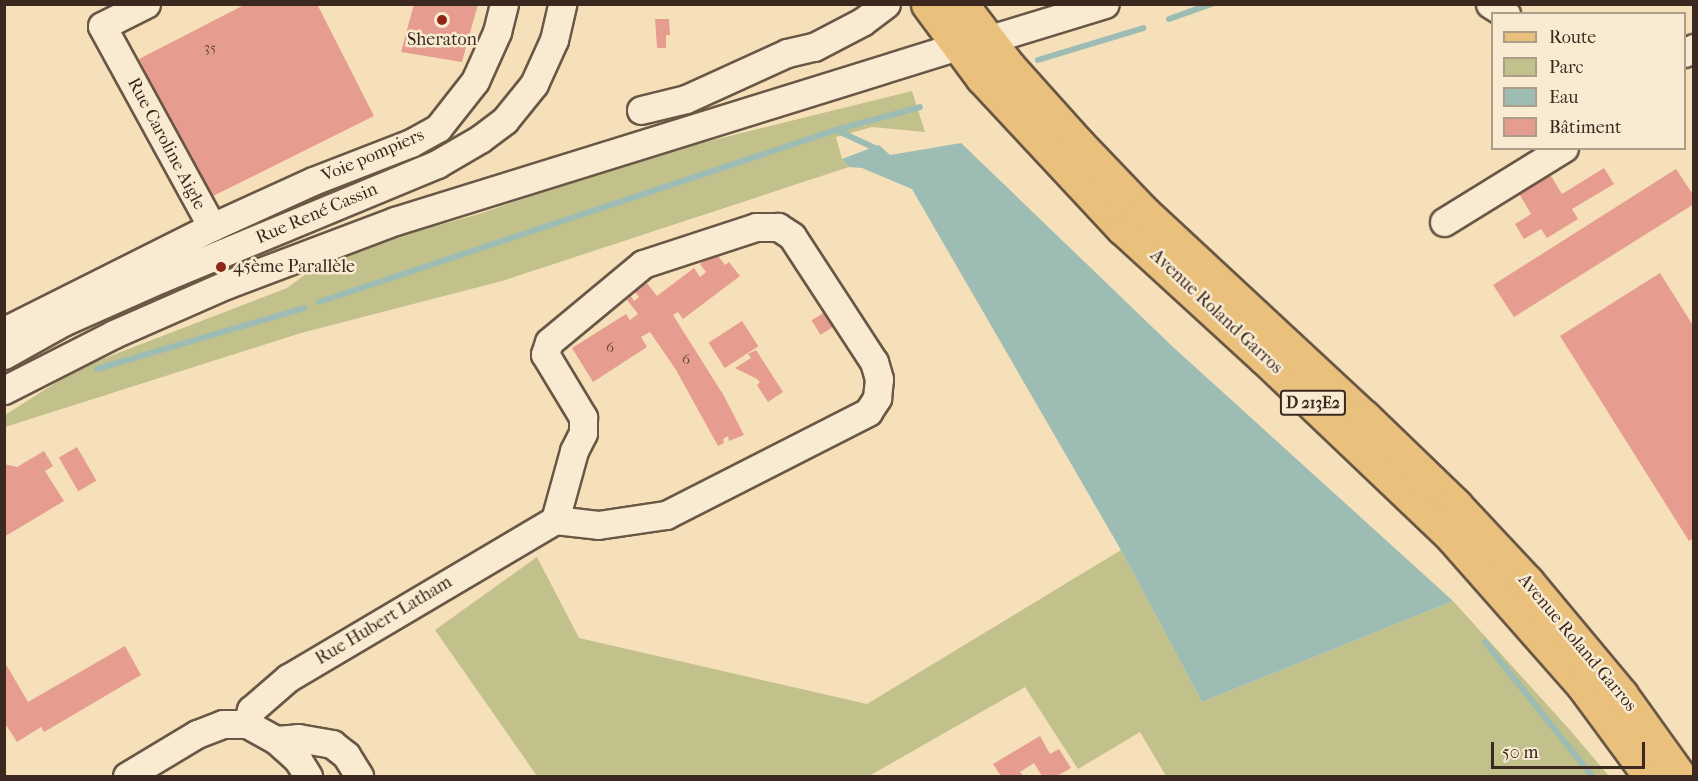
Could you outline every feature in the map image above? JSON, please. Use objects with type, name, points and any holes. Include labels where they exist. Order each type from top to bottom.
[{"type":"main road","name":"Avenue Roland Garros","points":[[928,4],[973,43],[1078,144],[1142,211],[1364,417],[1455,505],[1574,636],[1621,695],[1679,777]]},
{"type":"main road","name":"Avenue Roland Garros","points":[[961,4],[973,43],[1030,130],[1123,228],[1264,357],[1449,533],[1583,685],[1650,777]]},
{"type":"street","name":"Rue Caroline Aigle","points":[[4,331],[212,228],[102,26],[146,4]]},
{"type":"street","name":"Voie pompiers","points":[[212,228],[313,181],[411,143],[438,128],[475,81],[497,32],[504,4]]},
{"type":"street","name":"Rue René Cassin","points":[[4,355],[63,322],[437,164],[480,139],[505,120],[534,84],[554,40],[562,4]]},
{"type":"street","points":[[641,110],[686,99],[787,52],[814,47],[862,22],[886,4]]},
{"type":"street","points":[[948,4],[973,36],[973,43]]},
{"type":"street","points":[[4,390],[114,334],[228,284],[396,221],[1105,4]]},
{"type":"street","points":[[1444,222],[1561,150]]},
{"type":"street","points":[[756,227],[778,227],[792,236],[874,362],[879,379],[877,398],[868,412],[666,515],[598,525],[545,525],[583,433],[584,417],[545,354],[549,342],[643,264],[756,227]]},
{"type":"street","name":"Rue Hubert Latham","points":[[247,724],[251,710],[288,678],[545,525]]},
{"type":"street","points":[[127,777],[197,734],[223,724],[247,724],[276,740],[298,760],[308,777]]},
{"type":"street","points":[[276,740],[298,738],[332,744],[346,754],[359,777]]},
{"type":"green space","points":[[912,91],[925,132],[872,127],[836,137],[842,159],[849,167],[502,281],[301,333],[5,427],[5,415],[79,368],[287,288],[333,254],[479,214],[640,158]]},
{"type":"green space","points":[[1121,550],[1202,702],[1453,601],[1609,776],[1166,776],[1140,732],[1078,769],[1025,687],[869,776],[537,776],[435,630],[537,557],[579,638],[867,704]]},
{"type":"water","points":[[961,143],[1173,347],[1453,601],[1202,702],[1121,550],[912,189],[862,168],[849,167],[842,159],[879,145],[890,155]]},
{"type":"building","points":[[246,4],[317,4],[374,116],[209,198],[139,59]]},
{"type":"building","name":"Sheraton","points":[[414,4],[478,4],[462,62],[401,52]]},
{"type":"building","points":[[655,19],[669,19],[670,35],[666,35],[666,48],[657,48]]},
{"type":"building","points":[[1604,168],[1614,184],[1572,209],[1578,219],[1547,238],[1541,229],[1524,239],[1515,224],[1531,214],[1517,190],[1548,171],[1562,194]]},
{"type":"building","points":[[1676,169],[1694,196],[1694,204],[1514,317],[1493,285]]},
{"type":"building","points":[[715,252],[725,265],[729,262],[740,276],[683,319],[678,312],[673,315],[724,396],[744,435],[729,441],[728,436],[723,439],[724,443],[718,446],[676,370],[650,332],[641,337],[647,347],[593,382],[572,348],[626,314],[630,320],[638,314],[627,300],[631,296],[634,301],[639,297],[631,287],[643,278],[657,296],[694,268],[700,277],[706,272],[700,264]]},
{"type":"building","points":[[1660,273],[1694,327],[1694,538],[1689,541],[1560,336]]},
{"type":"building","points":[[827,311],[836,326],[820,335],[812,320]]},
{"type":"building","points":[[742,321],[758,346],[725,368],[708,343]]},
{"type":"building","points":[[756,350],[783,392],[768,402],[757,385],[760,382],[735,368],[751,358],[748,354]]},
{"type":"building","points":[[77,447],[96,481],[78,491],[59,457]]},
{"type":"building","points":[[44,451],[53,466],[45,471],[64,501],[4,537],[4,464],[17,467]]},
{"type":"building","points":[[125,646],[141,675],[44,732],[41,727],[17,742],[4,722],[4,661],[28,702]]},
{"type":"building","points":[[1040,736],[1050,754],[1059,749],[1071,768],[1057,776],[1042,776],[1034,763],[1020,772],[1023,776],[1001,776],[993,764]]},
{"type":"waterway","points":[[1169,19],[1211,4]]},
{"type":"waterway","points":[[1038,60],[1143,28]]},
{"type":"waterway","points":[[319,302],[836,130],[920,107]]},
{"type":"waterway","points":[[836,130],[879,150]]},
{"type":"waterway","points":[[97,369],[304,308]]},
{"type":"waterway","points":[[1485,642],[1592,776]]},
{"type":"place","name":"Sheraton","points":[[442,20]]},
{"type":"place","name":"45ème Parallèle","points":[[221,267]]}]
